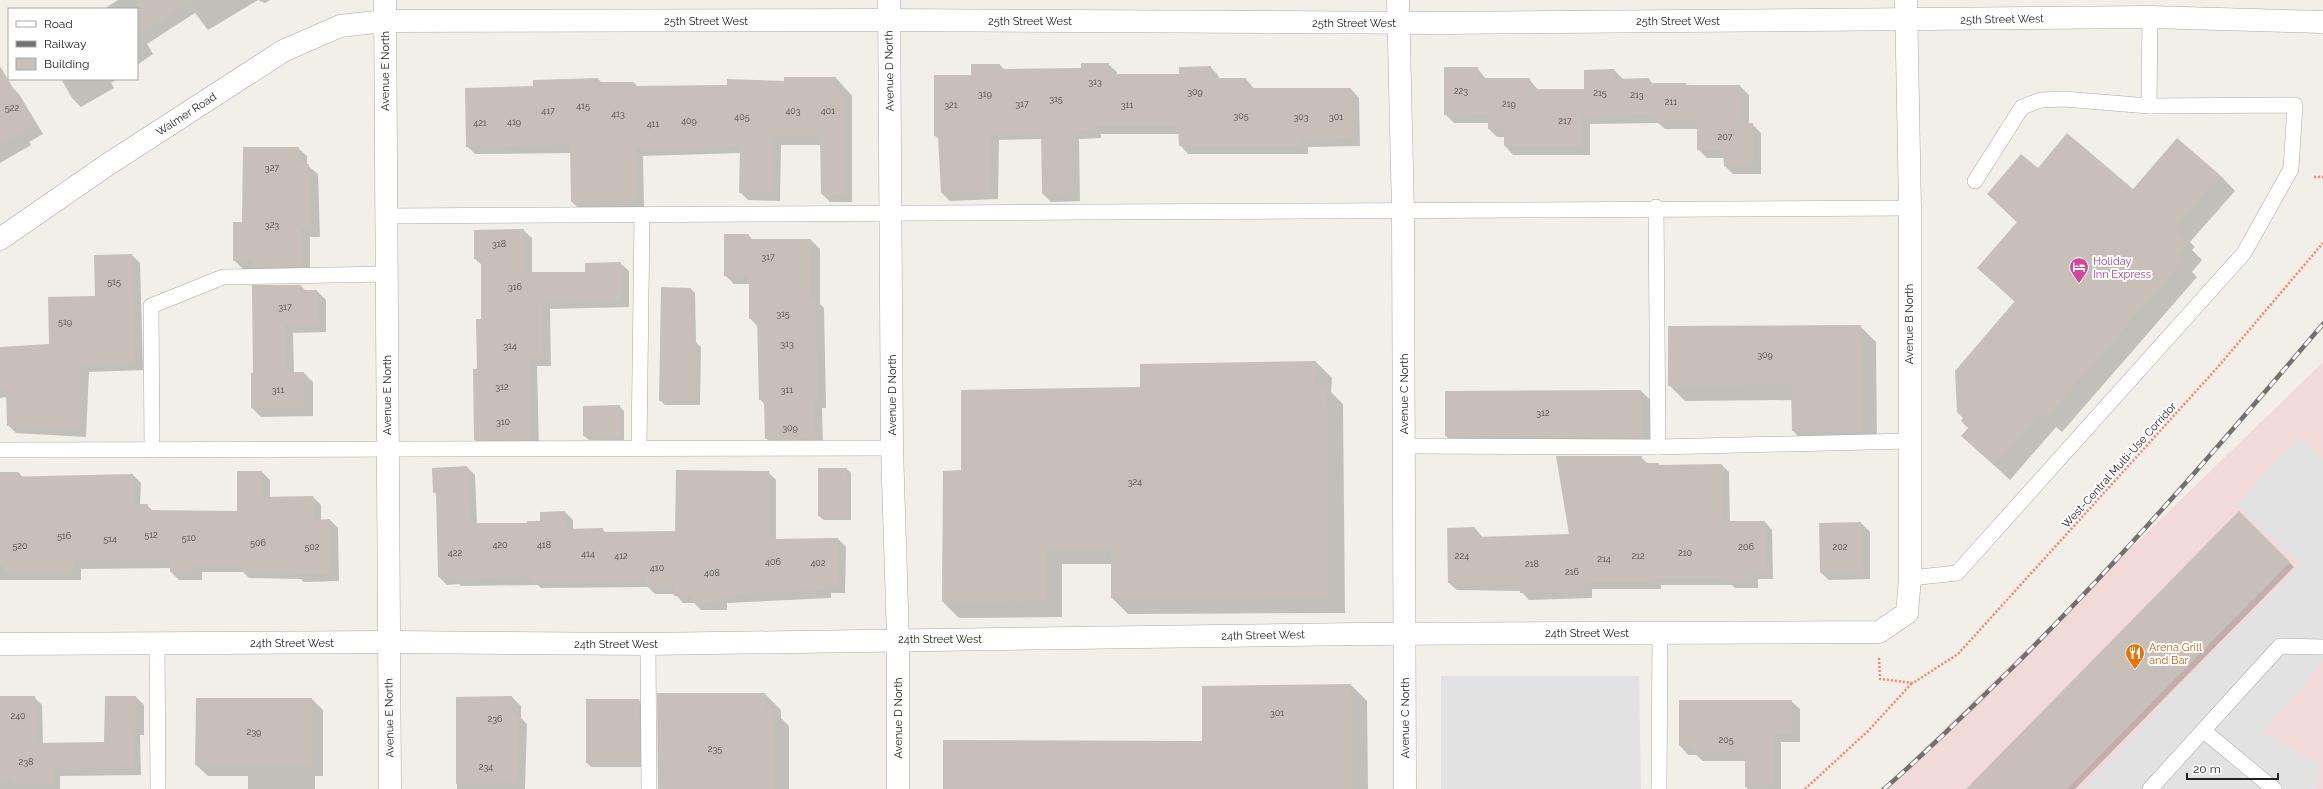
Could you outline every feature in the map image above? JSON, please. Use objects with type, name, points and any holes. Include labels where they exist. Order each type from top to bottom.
[{"type":"street","name":"Avenue C North","points":[[1398,0],[1400,23],[1403,211],[1406,634],[1405,789]]},
{"type":"street","name":"25th Street West","points":[[385,11],[889,10],[1400,23],[1906,10],[2323,22]]},
{"type":"street","name":"Avenue D North","points":[[889,10],[892,448],[898,639],[898,789]]},
{"type":"street","name":"Avenue B North","points":[[1879,632],[1907,613],[1910,578],[1910,208],[1906,10]]},
{"type":"street","name":"Avenue E North","points":[[385,11],[390,789]]},
{"type":"street","name":"Walmer Road","points":[[0,239],[107,165],[283,51],[340,26],[385,11]]},
{"type":"street","name":"24th Street West","points":[[0,644],[389,642],[648,644],[898,639],[1406,634],[1879,632]]},
{"type":"lane","points":[[2149,106],[2150,17]]},
{"type":"lane","points":[[1910,578],[1957,572],[2244,252],[2291,169],[2295,105],[2149,106],[2064,99],[2041,100],[2022,107],[1975,181]]},
{"type":"lane","points":[[1656,207],[1658,448]]},
{"type":"lane","points":[[386,216],[642,216],[1403,211],[1656,207],[1910,208]]},
{"type":"lane","points":[[639,448],[642,216]]},
{"type":"lane","points":[[152,450],[151,306],[223,277],[387,274]]},
{"type":"lane","points":[[1404,446],[1658,448],[1909,441]]},
{"type":"lane","points":[[0,450],[892,448]]},
{"type":"lane","points":[[1659,789],[1660,633]]},
{"type":"lane","points":[[157,643],[158,789]]},
{"type":"lane","points":[[648,644],[649,789]]},
{"type":"lane","points":[[2150,789],[2280,646],[2323,647]]},
{"type":"lane","points":[[2204,731],[2274,789]]},
{"type":"path","name":"West-Central Multi-Use Corridor","points":[[1805,789],[1868,730],[1913,683],[1958,654],[2217,368],[2323,244]]},
{"type":"path","points":[[1879,632],[1880,679],[1913,683]]},
{"type":"shaded area","points":[[2323,362],[2323,789],[1882,789]]},
{"type":"shaded area","points":[[2299,437],[2323,458],[2323,662],[2263,731],[2319,765],[2317,789],[2081,789],[2300,564],[2236,505]]},
{"type":"shaded area","points":[[1441,676],[1639,676],[1641,789],[1441,789]]},
{"type":"building","points":[[137,0],[194,0],[138,35]]},
{"type":"building","points":[[1081,63],[1109,63],[1109,74],[1179,74],[1179,67],[1211,66],[1211,78],[1246,78],[1246,88],[1351,88],[1352,138],[1300,139],[1301,146],[1179,146],[1178,126],[1093,126],[1093,130],[1071,131],[1073,193],[1042,194],[1041,131],[991,132],[990,191],[941,193],[938,136],[934,136],[934,75],[971,75],[971,64],[1000,64],[1000,69],[1081,68]]},
{"type":"building","points":[[0,66],[35,125],[0,145]]},
{"type":"building","points":[[1444,67],[1478,67],[1478,78],[1530,78],[1530,89],[1584,89],[1584,70],[1614,69],[1615,79],[1649,78],[1649,83],[1740,85],[1741,123],[1753,123],[1753,165],[1724,166],[1723,150],[1697,150],[1697,121],[1655,121],[1655,114],[1581,115],[1582,146],[1504,146],[1504,129],[1488,129],[1488,114],[1444,115]]},
{"type":"building","points":[[784,77],[836,77],[836,87],[844,87],[845,194],[821,194],[820,137],[773,137],[772,193],[739,193],[740,146],[636,149],[636,202],[571,202],[570,145],[466,147],[465,88],[533,86],[533,80],[598,78],[598,82],[634,82],[634,86],[727,85],[727,79],[784,81]]},
{"type":"building","name":"Holiday Inn Express","points":[[2067,133],[2133,189],[2177,138],[2220,175],[2176,226],[2180,231],[2177,234],[2188,244],[2177,257],[2183,261],[2046,418],[2040,413],[1994,465],[1961,436],[1968,428],[1961,421],[1963,418],[1957,412],[1955,371],[2015,301],[1977,268],[2017,222],[1987,194],[2021,154],[2038,168]]},
{"type":"building","points":[[243,147],[299,147],[298,164],[309,164],[311,228],[301,228],[301,267],[252,267],[252,260],[233,261],[233,222],[242,222]]},
{"type":"building","points":[[524,229],[524,272],[585,272],[585,263],[621,262],[621,300],[543,302],[543,358],[530,358],[531,440],[474,440],[473,369],[477,369],[476,319],[481,319],[481,259],[474,259],[474,230]]},
{"type":"building","points":[[724,234],[749,234],[749,239],[811,239],[811,299],[816,299],[818,399],[814,399],[815,438],[765,439],[764,400],[759,400],[757,318],[749,319],[749,276],[724,276]]},
{"type":"building","points":[[132,254],[135,362],[81,365],[79,429],[7,426],[6,390],[0,390],[0,347],[49,344],[48,297],[95,296],[94,255]]},
{"type":"building","points":[[252,285],[301,285],[301,290],[317,290],[318,324],[285,324],[286,372],[304,372],[305,408],[251,408],[251,373],[253,373]]},
{"type":"building","points":[[661,287],[691,288],[692,342],[697,342],[696,401],[659,401]]},
{"type":"building","points":[[1861,325],[1862,431],[1792,431],[1791,385],[1668,386],[1668,326]]},
{"type":"building","points":[[1316,361],[1315,385],[1327,387],[1329,597],[1111,598],[1111,548],[1046,548],[1046,601],[942,602],[943,471],[961,470],[961,390],[1140,387],[1140,364]]},
{"type":"building","points":[[1641,390],[1642,438],[1445,436],[1445,391]]},
{"type":"building","points":[[620,405],[620,436],[583,436],[583,406]]},
{"type":"building","points":[[1556,456],[1642,456],[1642,463],[1659,463],[1659,465],[1722,464],[1723,521],[1765,521],[1766,572],[1751,572],[1751,581],[1727,581],[1727,578],[1654,578],[1654,582],[1585,582],[1585,591],[1520,593],[1520,584],[1448,583],[1447,528],[1475,527],[1476,537],[1569,534]]},
{"type":"building","points":[[467,466],[470,523],[527,523],[527,521],[540,521],[540,512],[565,511],[565,529],[603,528],[603,532],[675,531],[676,470],[769,471],[769,539],[838,538],[838,586],[824,585],[824,590],[719,595],[719,602],[692,602],[692,596],[674,596],[674,587],[646,586],[646,579],[532,581],[532,577],[452,579],[452,577],[438,577],[436,492],[433,493],[432,468]]},
{"type":"building","points":[[818,468],[847,468],[848,516],[818,516]]},
{"type":"building","points":[[237,471],[262,471],[262,497],[313,496],[314,520],[330,519],[331,574],[295,574],[295,571],[240,571],[240,564],[194,564],[194,572],[170,572],[170,560],[74,561],[74,572],[5,572],[4,565],[0,565],[0,477],[133,474],[133,504],[148,504],[148,510],[237,511]]},
{"type":"building","points":[[2239,511],[2290,562],[2067,789],[1966,789]]},
{"type":"building","points":[[1861,522],[1862,571],[1820,572],[1819,523]]},
{"type":"building","points":[[1351,684],[1353,789],[943,789],[943,740],[1202,741],[1202,686]]},
{"type":"building","points":[[657,693],[765,693],[765,709],[773,709],[774,789],[658,789]]},
{"type":"building","points":[[0,696],[35,696],[36,743],[104,742],[105,696],[136,696],[136,728],[133,728],[134,767],[53,768],[53,785],[13,786],[13,779],[0,780]]},
{"type":"building","points":[[512,696],[513,714],[519,714],[517,783],[456,784],[456,697]]},
{"type":"building","points":[[196,698],[312,698],[312,765],[195,765]]},
{"type":"building","points":[[586,699],[639,699],[640,763],[586,763]]},
{"type":"building","points":[[1679,700],[1792,700],[1792,734],[1773,734],[1773,787],[1745,787],[1745,753],[1693,753],[1693,746],[1679,746]]},
{"type":"railway","points":[[1884,789],[2008,672],[2090,588],[2208,458],[2323,324]]},
{"type":"place","name":"Holiday Inn Express","points":[[2079,284]]},
{"type":"place","name":"Arena Grill and Bar","points":[[2135,670]]}]
